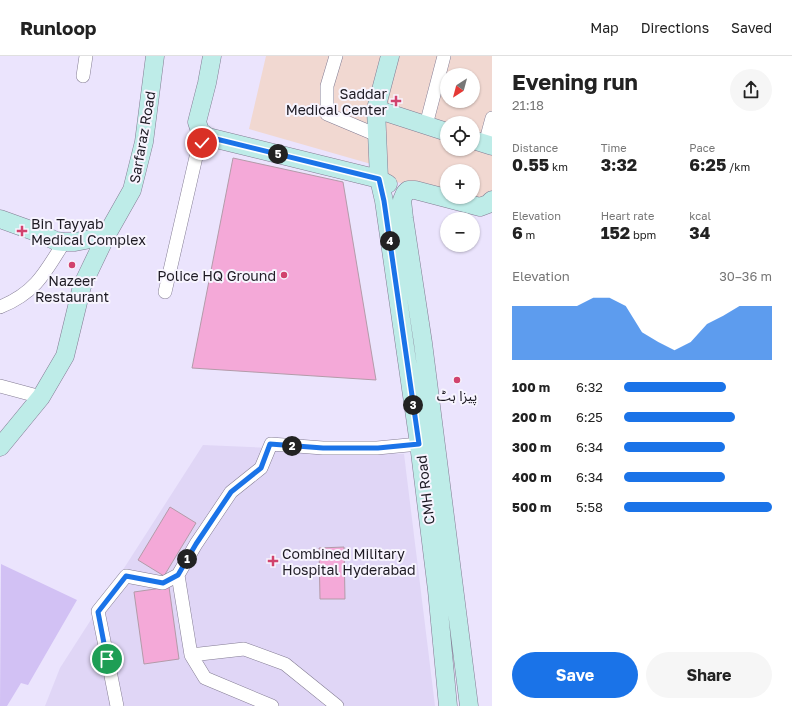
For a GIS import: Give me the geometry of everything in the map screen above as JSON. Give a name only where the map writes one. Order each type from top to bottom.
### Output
[{"type":"main road","name":"Sarfaraz Road","points":[[0,447],[41,397],[66,356],[82,286],[106,236],[132,190],[144,142],[155,56]]},
{"type":"main road","points":[[212,56],[197,122],[200,131],[208,137],[379,179],[405,193],[408,190],[415,190],[480,207],[492,202]]},
{"type":"main road","name":"CMH Road","points":[[390,56],[376,109],[379,179],[384,201],[469,706]]},
{"type":"main road","points":[[376,109],[440,130]]},
{"type":"main road","name":"CMH Road","points":[[405,193],[402,200],[404,218],[423,343],[423,433],[448,706]]},
{"type":"main road","points":[[0,219],[39,233],[56,241],[75,242],[106,236]]},
{"type":"street","points":[[83,76],[86,56]]},
{"type":"street","points":[[336,56],[327,86],[327,114],[377,135]]},
{"type":"street","points":[[426,125],[444,56]]},
{"type":"street","points":[[483,143],[492,118]]},
{"type":"street","points":[[165,292],[196,157],[202,143],[208,137]]},
{"type":"street","points":[[0,308],[31,290],[46,271],[64,242]]},
{"type":"street","points":[[0,386],[41,397]]},
{"type":"street","points":[[117,706],[98,612],[126,576],[163,583],[178,575],[196,544],[231,492],[261,468],[270,444],[331,448],[378,448],[423,433]]},
{"type":"street","points":[[178,575],[191,655],[205,678],[272,706]]},
{"type":"street","points":[[191,655],[244,649],[286,664],[337,706]]},
{"type":"shaded area","points":[[266,56],[492,56],[492,190],[490,198],[482,202],[480,201],[480,164],[440,164],[440,193],[413,185],[379,179],[378,166],[249,129]]},
{"type":"shaded area","name":"Combined Military Hospital Hyderabad","points":[[203,445],[404,454],[435,706],[45,706],[60,668]]},
{"type":"shaded area","points":[[1,564],[77,600],[28,685],[21,683],[7,706],[0,706]]},
{"type":"building","name":"Police HQ Ground","points":[[233,158],[343,182],[376,380],[192,368]]},
{"type":"building","points":[[170,507],[196,523],[164,576],[138,560]]},
{"type":"building","points":[[344,547],[345,599],[320,599],[319,548]]},
{"type":"building","points":[[169,587],[179,659],[144,664],[134,592]]},
{"type":"place","name":"Saddar Medical Center","points":[[396,101]]},
{"type":"place","name":"Bin Tayyab Medical Complex","points":[[22,231]]},
{"type":"place","name":"Nazeer Restaurant","points":[[72,265]]},
{"type":"place","name":"Police HQ Ground","points":[[284,275]]},
{"type":"place","name":"پیزا ہٹ","points":[[457,380]]},
{"type":"place","name":"Combined Military Hospital Hyderabad","points":[[273,561]]},
{"type":"route","points":[[107,659],[98,612],[126,576],[163,583],[178,575],[196,544],[231,492],[261,468],[270,444],[323,448],[378,448],[419,444],[384,201],[379,179],[208,137],[202,143]]}]
